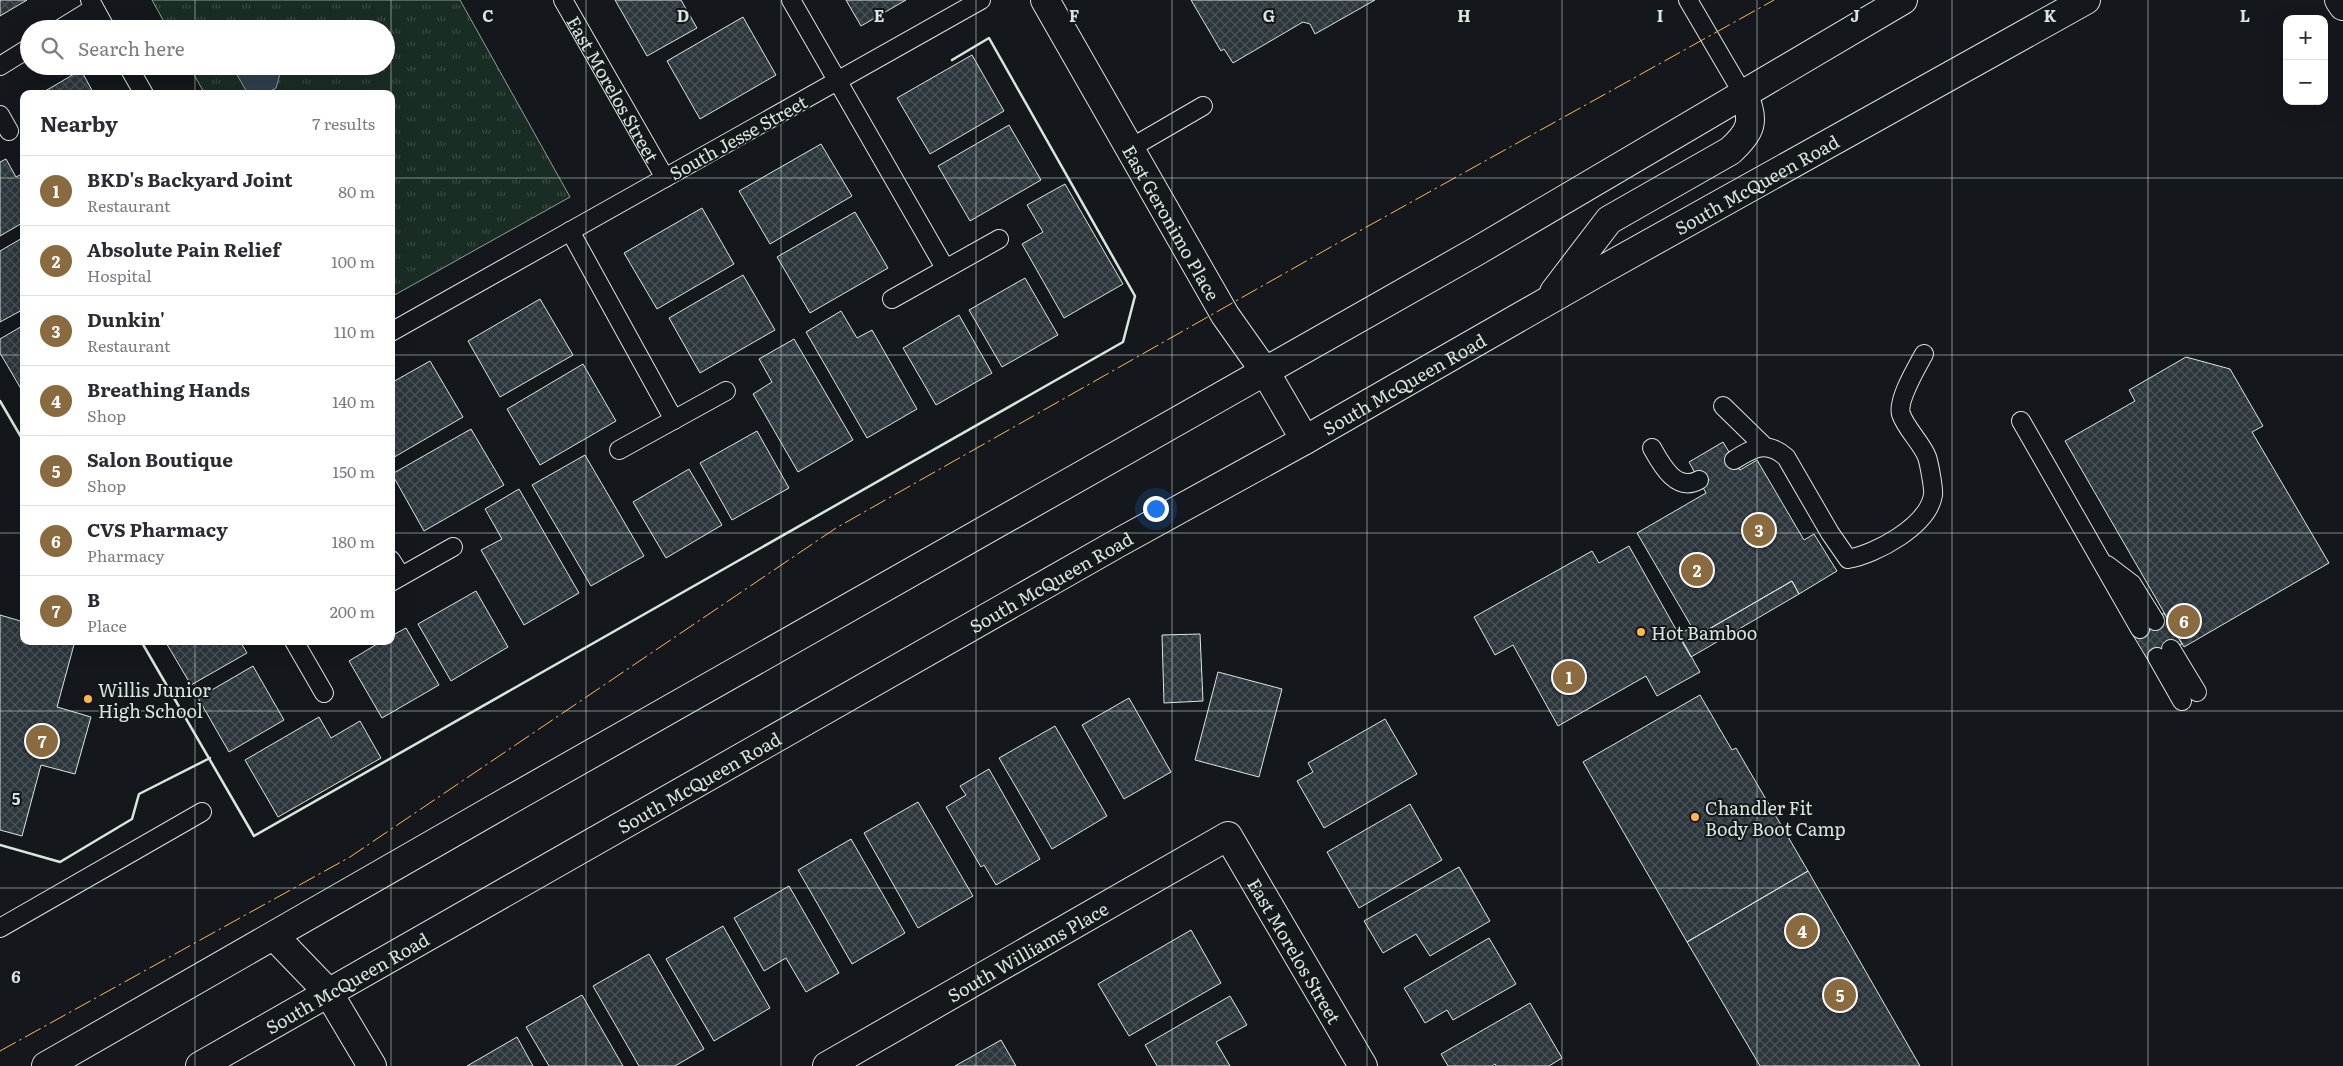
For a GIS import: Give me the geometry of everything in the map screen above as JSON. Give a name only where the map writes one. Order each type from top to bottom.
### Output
[{"type":"main road","name":"East Geronimo Place","points":[[1045,0],[1225,315],[1266,372],[1305,440]]},
{"type":"main road","points":[[46,1066],[517,796],[1477,252],[1903,0]]},
{"type":"main road","name":"South McQueen Road","points":[[200,1066],[1118,543],[1305,440],[1547,301],[2086,0]]},
{"type":"main road","points":[[2339,0],[2343,6]]},
{"type":"main road","points":[[1547,301],[1609,220],[1730,151],[1745,138],[1751,123],[1750,108],[1744,94]]},
{"type":"main road","name":"South Williams Place","points":[[827,1066],[1228,836]]},
{"type":"main road","name":"East Morelos Street","points":[[1228,836],[1363,1066]]},
{"type":"main road","points":[[274,936],[328,992],[372,1066]]},
{"type":"lane","name":"East Morelos Street","points":[[563,0],[665,178]]},
{"type":"lane","points":[[791,0],[946,268]]},
{"type":"lane","name":"South Jesse Street","points":[[395,330],[981,0]]},
{"type":"lane","points":[[1688,0],[1744,94]]},
{"type":"lane","points":[[72,20],[92,4],[101,20]]},
{"type":"lane","points":[[0,66],[20,54]]},
{"type":"lane","points":[[133,75],[142,90]]},
{"type":"lane","points":[[1129,149],[1203,106]]},
{"type":"lane","points":[[0,116],[9,131]]},
{"type":"lane","points":[[570,231],[674,420]]},
{"type":"lane","points":[[892,299],[999,239]]},
{"type":"lane","points":[[1734,460],[1752,449],[1765,447],[1777,450],[1786,457],[1830,533],[1848,559],[1864,556],[1892,541],[1923,517],[1934,495],[1927,458],[1901,413],[1902,398],[1924,354]]},
{"type":"lane","points":[[619,450],[726,391]]},
{"type":"lane","points":[[1723,406],[1765,447]]},
{"type":"lane","points":[[2022,421],[2101,560],[2147,625]]},
{"type":"lane","points":[[1652,448],[1671,477],[1690,483],[1699,480]]},
{"type":"lane","points":[[396,579],[453,547]]},
{"type":"lane","points":[[296,645],[324,693]]},
{"type":"lane","points":[[2164,653],[2189,697]]},
{"type":"lane","points":[[0,928],[202,812]]},
{"type":"green space","points":[[152,0],[460,0],[570,197],[395,295],[395,90],[203,90],[194,75],[395,75],[395,20],[163,20]]},
{"type":"water","points":[[237,75],[280,75],[276,88],[273,90],[246,90]]},
{"type":"building","points":[[0,0],[27,0],[0,16]]},
{"type":"building","points":[[615,0],[681,0],[697,28],[647,56]]},
{"type":"building","points":[[846,0],[906,0],[861,26]]},
{"type":"building","points":[[1191,0],[1375,0],[1315,34],[1310,24],[1303,22],[1233,63],[1224,49],[1221,51]]},
{"type":"building","points":[[743,17],[776,75],[700,119],[667,61]]},
{"type":"building","points":[[972,55],[1004,111],[930,154],[897,98]]},
{"type":"building","points":[[72,75],[84,75],[92,90],[47,90]]},
{"type":"building","points":[[1009,125],[1041,180],[970,221],[938,166]]},
{"type":"building","points":[[821,144],[852,196],[770,244],[739,191]]},
{"type":"building","points":[[6,159],[16,177],[20,175],[20,224],[0,236],[0,162]]},
{"type":"building","points":[[1065,184],[1123,284],[1064,318],[1022,244],[1043,232],[1027,205]]},
{"type":"building","points":[[702,208],[734,264],[657,309],[624,253]]},
{"type":"building","points":[[855,212],[888,268],[810,313],[777,257]]},
{"type":"building","points":[[20,239],[20,311],[0,322],[0,251]]},
{"type":"building","points":[[743,275],[775,330],[700,373],[669,318]]},
{"type":"building","points":[[1025,278],[1058,335],[1002,367],[969,310]]},
{"type":"building","points":[[540,299],[573,355],[500,397],[468,341]]},
{"type":"building","points":[[841,311],[857,338],[872,330],[917,409],[867,438],[806,332]]},
{"type":"building","points":[[959,315],[992,373],[936,405],[903,348]]},
{"type":"building","points":[[20,327],[20,387],[0,353],[0,339]]},
{"type":"building","points":[[794,339],[853,440],[798,472],[753,394],[772,382],[759,359]]},
{"type":"building","points":[[2186,357],[2230,369],[2263,426],[2252,432],[2329,563],[2184,647],[2065,441],[2135,401],[2129,390]]},
{"type":"building","points":[[430,361],[463,417],[395,457],[395,381]]},
{"type":"building","points":[[583,364],[616,421],[540,465],[507,409]]},
{"type":"building","points":[[471,429],[504,485],[424,531],[395,479],[395,472]]},
{"type":"building","points":[[757,431],[789,488],[732,520],[700,463]]},
{"type":"building","points":[[1723,442],[1740,470],[1757,460],[1804,540],[1814,534],[1837,571],[1799,594],[1792,581],[1697,636],[1637,533],[1706,493],[1689,462]]},
{"type":"building","points":[[585,455],[644,556],[591,586],[532,485]]},
{"type":"building","points":[[689,469],[722,525],[666,558],[633,502]]},
{"type":"building","points":[[519,489],[579,593],[524,625],[481,550],[502,539],[485,509]]},
{"type":"building","points":[[1629,546],[1700,672],[1657,696],[1646,676],[1558,726],[1513,645],[1495,655],[1474,617],[1592,551],[1599,563]]},
{"type":"building","points":[[1792,581],[1799,594],[1691,657],[1678,635],[1692,627],[1697,636]]},
{"type":"building","points":[[476,591],[508,647],[451,681],[418,624]]},
{"type":"building","points":[[2164,613],[2182,644],[2149,662],[2131,632]]},
{"type":"building","points":[[0,615],[20,621],[20,645],[74,645],[57,707],[91,717],[75,774],[41,765],[22,836],[0,830]]},
{"type":"building","points":[[406,628],[439,685],[382,718],[349,661],[375,645],[395,645],[395,634]]},
{"type":"building","points":[[1200,634],[1203,701],[1164,703],[1162,635]]},
{"type":"building","points":[[167,645],[242,645],[247,653],[191,685]]},
{"type":"building","points":[[253,666],[284,720],[229,752],[198,698]]},
{"type":"building","points":[[1218,672],[1282,689],[1259,777],[1195,760]]},
{"type":"building","name":"Chandler Fit Body Boot Camp","points":[[1700,695],[1732,750],[1736,748],[1808,871],[1687,942],[1583,762]]},
{"type":"building","points":[[1129,698],[1171,772],[1124,799],[1082,725]]},
{"type":"building","points":[[319,717],[331,738],[360,721],[381,758],[278,817],[245,760]]},
{"type":"building","points":[[1385,719],[1417,774],[1324,828],[1297,781],[1313,772],[1308,763]]},
{"type":"building","points":[[1055,726],[1107,816],[1052,849],[999,758]]},
{"type":"building","points":[[989,769],[1040,859],[996,885],[984,865],[981,867],[946,807],[966,795],[960,786]]},
{"type":"building","points":[[918,802],[973,896],[918,928],[864,833]]},
{"type":"building","points":[[1410,804],[1442,860],[1359,908],[1327,852]]},
{"type":"building","points":[[851,839],[905,933],[852,964],[798,870]]},
{"type":"building","points":[[1459,867],[1490,921],[1430,956],[1416,934],[1383,953],[1364,921]]},
{"type":"building","points":[[1808,871],[1920,1066],[1760,1066],[1687,942]]},
{"type":"building","points":[[789,886],[839,973],[806,992],[786,958],[764,971],[734,918]]},
{"type":"building","points":[[723,926],[770,1008],[714,1041],[666,959]]},
{"type":"building","points":[[1191,930],[1221,983],[1129,1036],[1098,984]]},
{"type":"building","points":[[1489,938],[1516,984],[1453,1020],[1447,1010],[1425,1023],[1404,988]]},
{"type":"building","points":[[649,954],[704,1049],[675,1066],[639,1066],[593,986]]},
{"type":"building","points":[[582,995],[623,1066],[549,1066],[526,1027]]},
{"type":"building","points":[[1230,996],[1247,1025],[1216,1042],[1230,1066],[1157,1066],[1145,1045]]},
{"type":"building","points":[[1530,1003],[1562,1058],[1549,1066],[1496,1066],[1495,1064],[1492,1066],[1448,1066],[1441,1054]]},
{"type":"building","points":[[517,1037],[533,1066],[467,1066]]},
{"type":"building","points":[[1001,1040],[1016,1066],[955,1066]]},
{"type":"wall","points":[[143,645],[254,836],[1123,342],[1135,296],[989,38],[952,60]]},
{"type":"wall","points":[[0,401],[20,435]]},
{"type":"wall","points":[[0,845],[60,862],[132,819],[139,794],[210,758]]},
{"type":"power","points":[[0,1051],[350,857],[836,528],[1345,239],[1774,0]]},
{"type":"place","name":"Dunkin'","points":[[1759,530]]},
{"type":"place","name":"Absolute Pain Relief","points":[[1697,570]]},
{"type":"place","name":"CVS Pharmacy","points":[[2184,621]]},
{"type":"place","name":"Hot Bamboo","points":[[1641,632]]},
{"type":"place","name":"BKD's Backyard Joint","points":[[1569,677]]},
{"type":"place","name":"Willis Junior High School","points":[[88,699]]},
{"type":"place","name":"B","points":[[42,741]]},
{"type":"place","name":"Chandler Fit Body Boot Camp","points":[[1695,817]]},
{"type":"place","name":"Breathing Hands","points":[[1802,931]]},
{"type":"place","name":"Salon Boutique","points":[[1840,995]]}]
